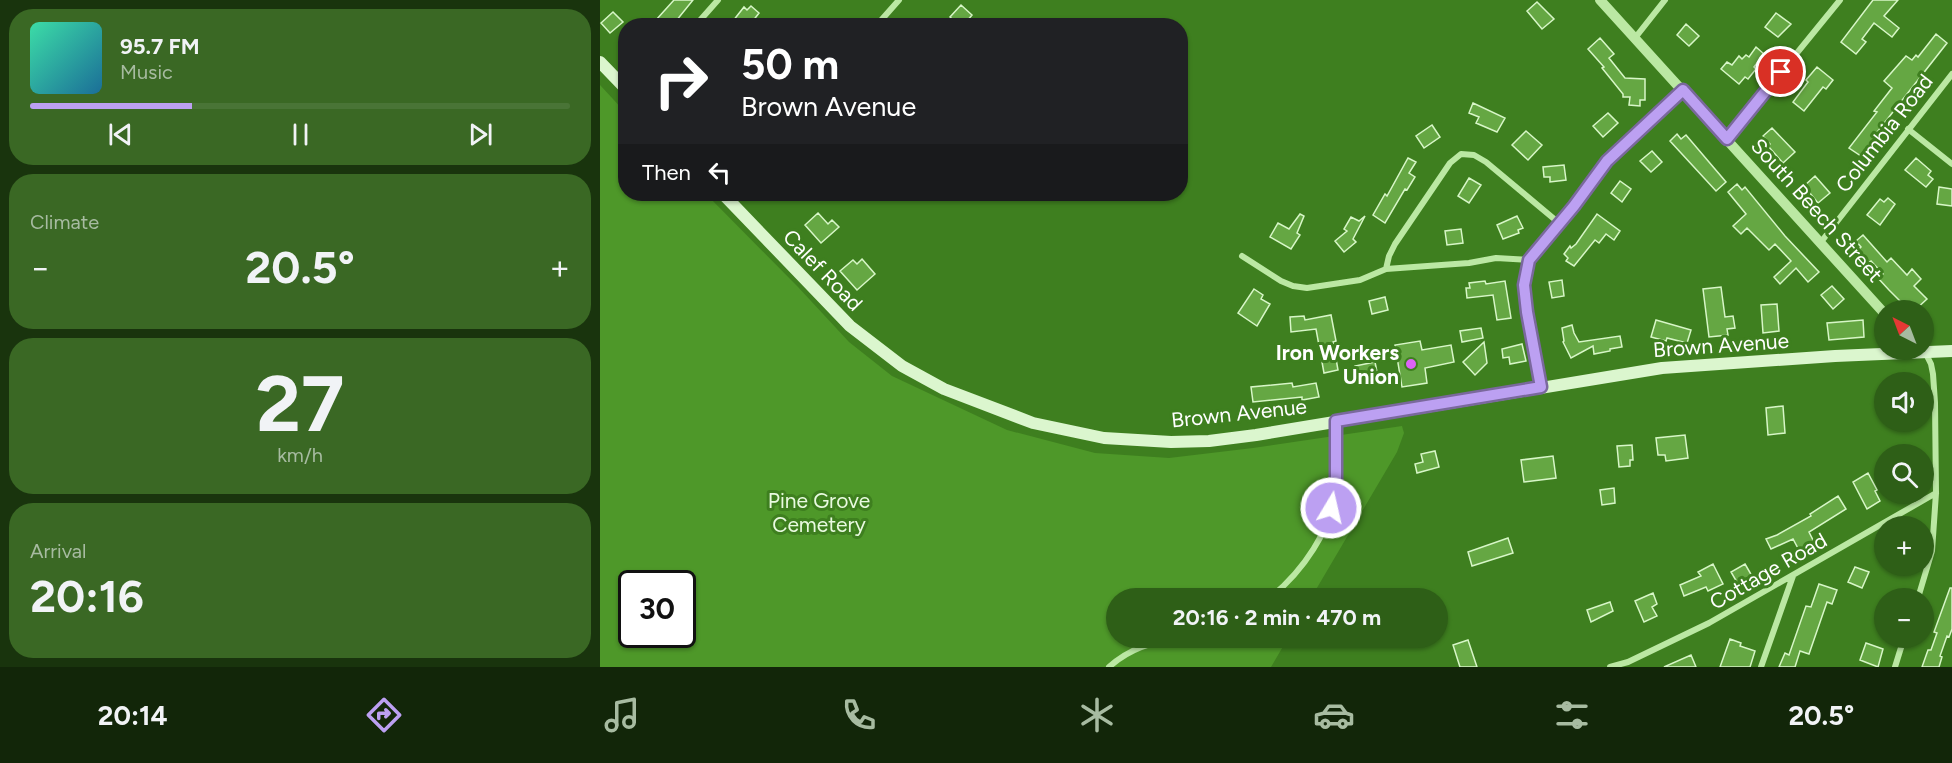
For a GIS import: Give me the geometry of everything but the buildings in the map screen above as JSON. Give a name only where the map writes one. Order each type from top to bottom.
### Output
[{"type":"main road","points":[[600,62],[618,81]]},
{"type":"main road","name":"Calef Road","points":[[731,201],[850,326],[902,366]]},
{"type":"main road","name":"Brown Avenue","points":[[1934,351],[1951,352]]},
{"type":"main road","name":"Brown Avenue","points":[[902,366],[944,389],[1033,423],[1104,438],[1171,442],[1209,441],[1662,368],[1874,354]]},
{"type":"street","points":[[702,18],[718,0]]},
{"type":"street","points":[[883,18],[899,0]]},
{"type":"street","name":"South Beech Street","points":[[1600,0],[1874,302]]},
{"type":"street","points":[[1635,38],[1665,0]]},
{"type":"street","points":[[1727,139],[1840,0]]},
{"type":"street","name":"Columbia Road","points":[[1821,242],[1952,74]]},
{"type":"street","points":[[1541,387],[1524,285],[1529,260],[1607,161],[1683,90]]},
{"type":"street","points":[[1908,129],[1952,164]]},
{"type":"street","points":[[1386,269],[1395,244],[1444,172],[1461,154],[1474,155],[1486,162],[1559,223]]},
{"type":"street","points":[[1242,256],[1293,286],[1307,288],[1360,280],[1386,269],[1459,264],[1496,258],[1529,260]]},
{"type":"street","points":[[1921,588],[1932,551],[1936,493],[1934,393],[1929,360]]},
{"type":"street","points":[[1282,588],[1300,568],[1325,526],[1336,488],[1336,421]]},
{"type":"street","name":"Cottage Road","points":[[1610,667],[1627,664],[1709,623],[1936,493]]},
{"type":"street","points":[[1761,667],[1793,576]]},
{"type":"street","points":[[1109,667],[1121,657],[1139,648]]},
{"type":"street","points":[[1895,667],[1901,648]]},
{"type":"green space","name":"Pine Grove Cemetery","points":[[600,85],[618,104],[618,201],[713,201],[849,342],[892,376],[1007,430],[1095,453],[1169,458],[1402,426],[1404,433],[1397,452],[1317,588],[1106,588],[1106,648],[1282,648],[1271,667],[600,667]]},
{"type":"place","name":"Iron Workers Union","points":[[1411,364]]},
{"type":"route","points":[[1331,508],[1336,488],[1336,421],[1541,387],[1524,285],[1529,260],[1536,250],[1574,206],[1607,161],[1683,90],[1727,139],[1781,72]]}]
